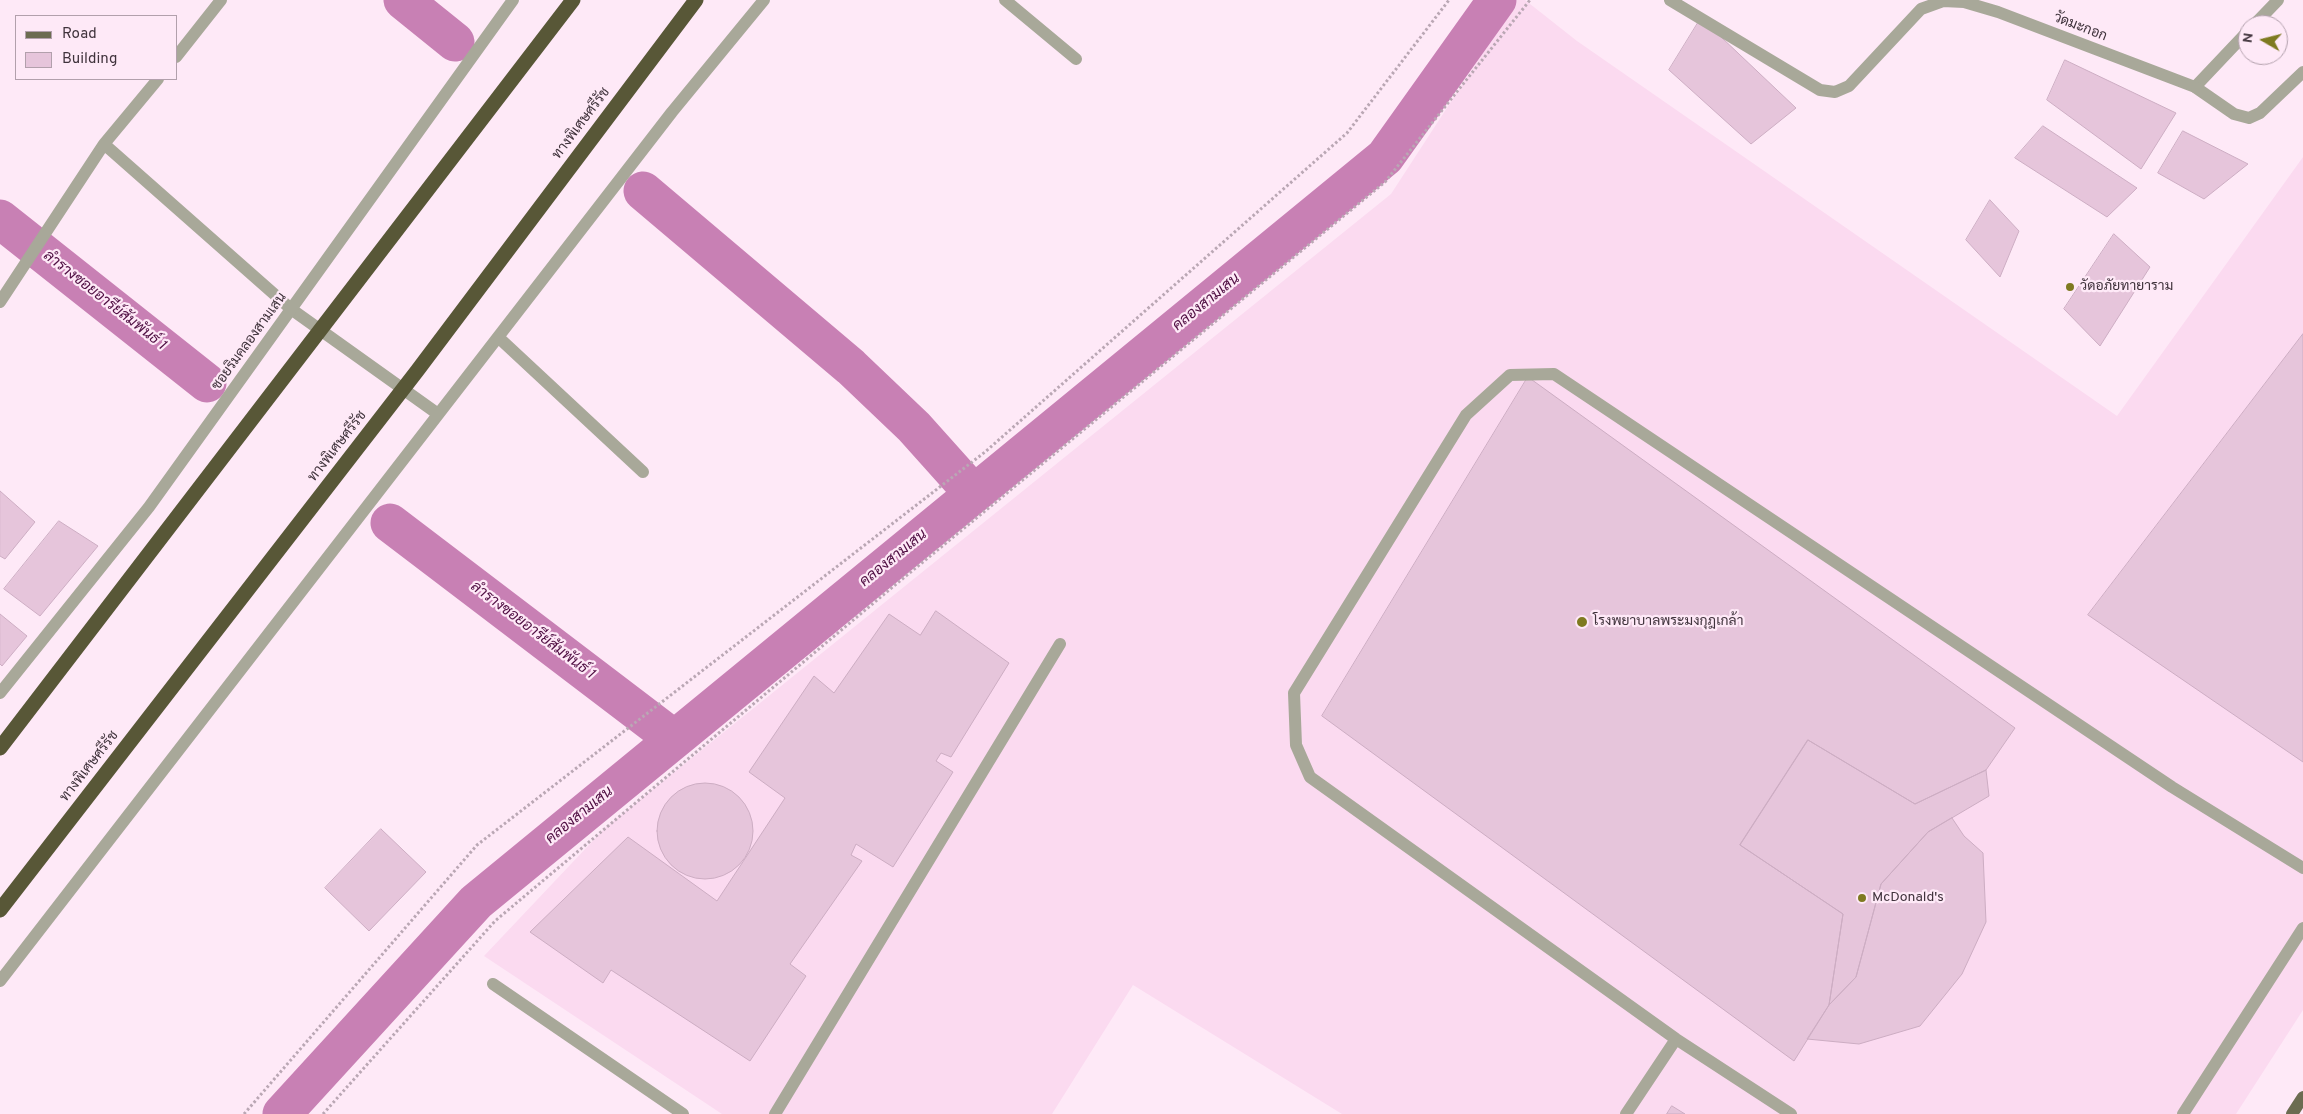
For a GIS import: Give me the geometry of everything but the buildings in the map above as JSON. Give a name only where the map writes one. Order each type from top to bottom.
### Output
[{"type":"highway","points":[[0,748],[573,0]]},
{"type":"highway","name":"ทางพิเศษศรีรัช","points":[[0,910],[418,371],[696,0]]},
{"type":"main road","points":[[2292,1114],[2303,1097]]},
{"type":"street","points":[[178,54],[221,0]]},
{"type":"street","name":"ซอยริมคลองสามเสน","points":[[0,693],[149,508],[513,0]]},
{"type":"street","points":[[0,981],[672,112],[764,0]]},
{"type":"street","points":[[1005,0],[1076,59]]},
{"type":"street","name":"วัดมะกอก","points":[[1670,0],[1820,90],[1835,92],[1849,86],[1921,10],[1943,1],[1964,2],[1998,12],[2195,87],[2234,114],[2249,118],[2260,113],[2303,72]]},
{"type":"street","points":[[2264,15],[2278,0]]},
{"type":"street","points":[[2195,87],[2238,42]]},
{"type":"street","points":[[0,302],[104,144],[157,80]]},
{"type":"street","points":[[104,144],[292,309],[438,414]]},
{"type":"street","points":[[498,337],[643,472]]},
{"type":"street","points":[[1791,1114],[1676,1039],[1310,776],[1296,745],[1294,693],[1466,415],[1510,375],[1554,374],[2172,788],[2303,868]]},
{"type":"street","points":[[775,1114],[1060,644]]},
{"type":"street","points":[[2183,1114],[2303,928]]},
{"type":"street","points":[[493,984],[683,1114]]},
{"type":"street","points":[[1626,1114],[1676,1039]]},
{"type":"path","points":[[244,1114],[477,845],[985,452],[1347,133],[1449,0]]},
{"type":"path","points":[[323,1114],[496,921],[895,585],[1385,182],[1530,0]]},
{"type":"shaded area","name":"โรงพยาบาลพระมงกุฎเกล้า","points":[[1517,0],[1525,0],[1577,41],[2117,416],[2303,157],[2303,1010],[2236,1114],[1342,1114],[1133,985],[1052,1114],[722,1114],[484,956],[605,828],[1391,194]]},
{"type":"waterway","points":[[403,0],[455,42]]},
{"type":"waterway","name":"คลองสามเสน","points":[[282,1114],[476,902],[1385,157],[1497,0]]},
{"type":"waterway","points":[[643,191],[851,367],[914,427],[974,494]]},
{"type":"waterway","name":"ลำรางซอยอารีย์สัมพันธ์ 1","points":[[0,219],[207,383]]},
{"type":"waterway","name":"ลำรางซอยอารีย์สัมพันธ์ 1","points":[[390,523],[674,739]]},
{"type":"place","name":"วัดอภัยทายาราม","points":[[2070,287]]},
{"type":"place","name":"โรงพยาบาลพระมงกุฎเกล้า","points":[[1582,622]]},
{"type":"place","name":"McDonald's","points":[[1862,898]]}]
